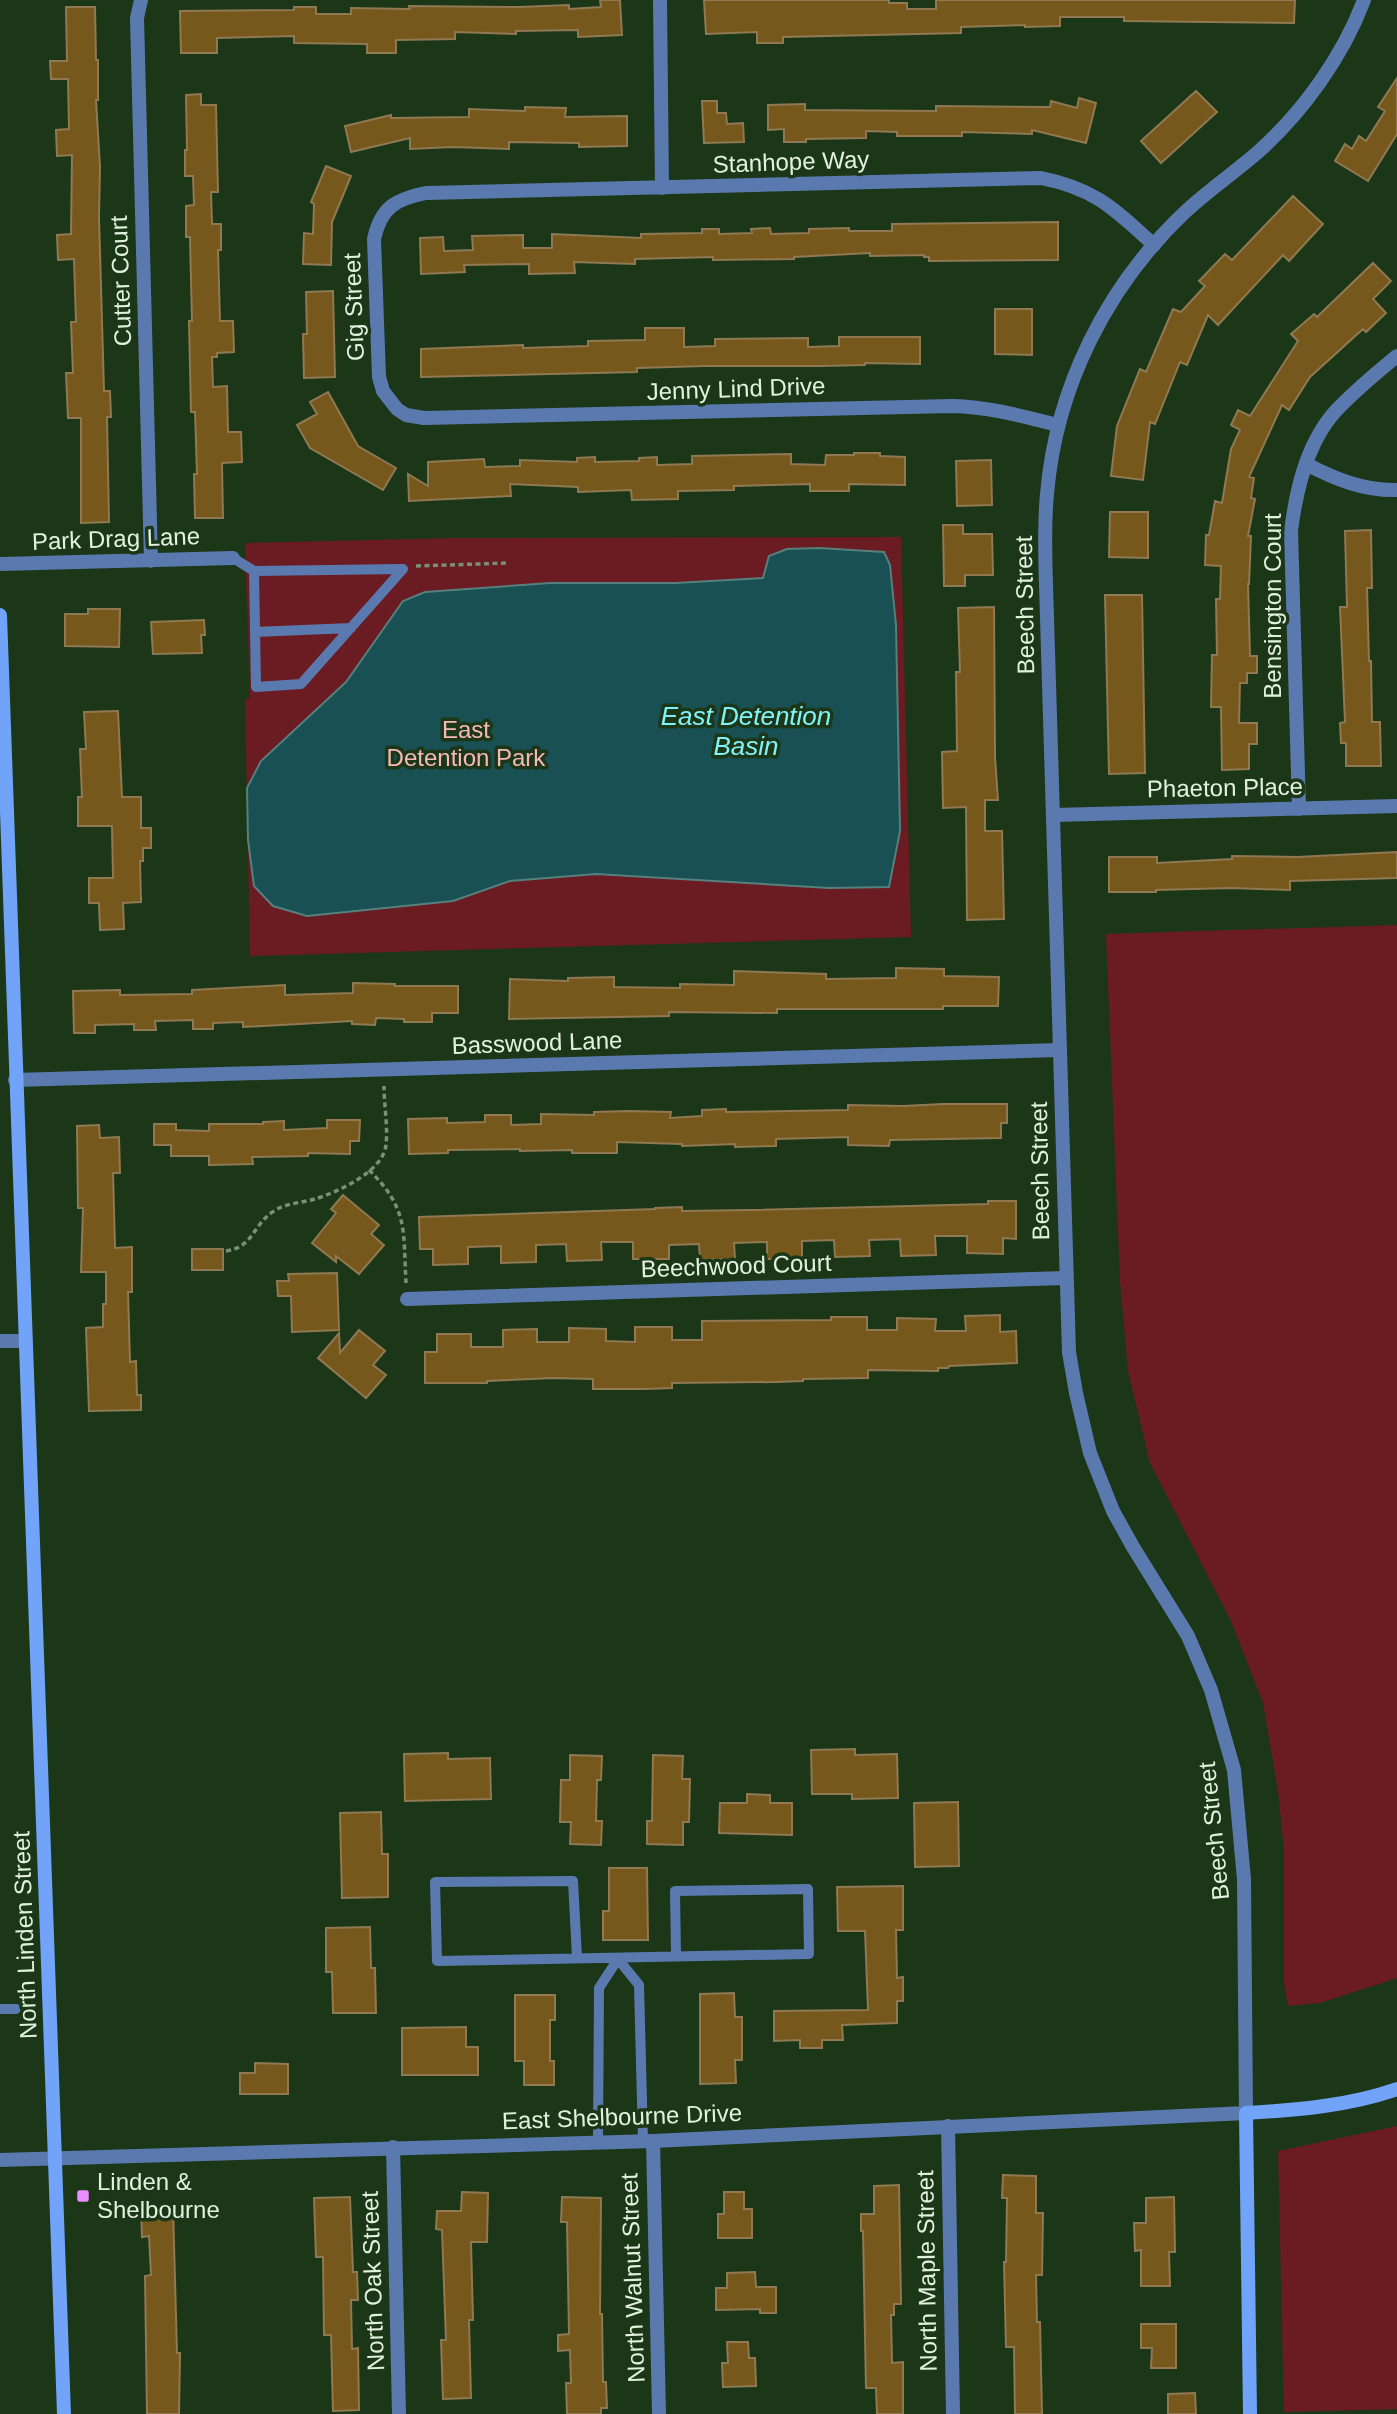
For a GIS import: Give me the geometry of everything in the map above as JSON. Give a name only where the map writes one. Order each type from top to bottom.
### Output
[{"type":"main road","name":"North Linden Street","points":[[0,615],[64,2414]]},
{"type":"main road","points":[[1246,2113],[1345,2103],[1397,2090]]},
{"type":"main road","name":"Beech Street","points":[[1246,2113],[1250,2414]]},
{"type":"street","name":"Cutter Court","points":[[141,0],[137,18],[151,561]]},
{"type":"street","points":[[660,0],[662,188]]},
{"type":"street","name":"Beech Street","points":[[1246,2113],[1244,1879],[1234,1770],[1211,1690],[1188,1636],[1113,1511],[1090,1453],[1069,1352],[1045,529],[1047,492],[1058,425],[1072,381],[1095,330],[1125,281],[1184,212],[1259,152],[1292,117],[1330,66],[1364,0]]},
{"type":"street","name":"Stanhope Way","points":[[408,196],[426,193],[1041,178],[1069,184],[1096,196],[1154,245]]},
{"type":"street","name":"Gig Street","points":[[408,196],[398,200],[386,211],[377,225],[374,239],[379,377],[388,400],[397,409],[413,416]]},
{"type":"street","name":"Bensington Court","points":[[1299,809],[1292,531],[1295,496],[1306,464],[1332,416],[1397,356]]},
{"type":"street","name":"Jenny Lind Drive","points":[[413,416],[531,417],[952,406],[1006,411],[1058,425]]},
{"type":"street","points":[[1306,464],[1338,480],[1384,490],[1397,490]]},
{"type":"street","name":"Park Drag Lane","points":[[0,564],[233,558]]},
{"type":"street","name":"Phaeton Place","points":[[1054,815],[1397,806]]},
{"type":"street","name":"Basswood Lane","points":[[16,1080],[1060,1050]]},
{"type":"street","name":"Beechwood Court","points":[[407,1299],[1065,1278]]},
{"type":"street","points":[[0,1341],[25,1340]]},
{"type":"street","name":"East Shelbourne Drive","points":[[0,2160],[648,2141],[1246,2113]]},
{"type":"street","name":"North Maple Street","points":[[948,2126],[953,2414]]},
{"type":"street","name":"North Walnut Street","points":[[648,2141],[659,2414]]},
{"type":"street","name":"North Oak Street","points":[[393,2147],[399,2414]]},
{"type":"lane","points":[[233,558],[254,571],[403,569]]},
{"type":"lane","points":[[254,571],[256,687],[301,684],[403,569]]},
{"type":"lane","points":[[255,632],[351,628]]},
{"type":"lane","points":[[577,1958],[573,1881],[435,1882],[437,1961],[809,1954],[808,1889],[675,1891],[676,1956]]},
{"type":"lane","points":[[618,1959],[639,1985],[648,2141]]},
{"type":"lane","points":[[598,2142],[599,1988],[618,1959]]},
{"type":"lane","points":[[0,2010],[16,2009]]},
{"type":"path","points":[[403,569],[424,564],[461,566],[509,563]]},
{"type":"path","points":[[226,1251],[241,1248],[273,1212],[286,1205],[309,1201],[338,1191],[369,1170],[379,1159],[386,1146],[384,1070]]},
{"type":"path","points":[[369,1170],[385,1186],[402,1217],[407,1299]]},
{"type":"green space","name":"East Detention Basin","points":[[901,537],[911,937],[250,956],[245,699],[250,698],[245,543],[456,538]]},
{"type":"green space","points":[[1397,925],[1397,1978],[1320,2003],[1288,2006],[1284,1983],[1284,1850],[1278,1791],[1263,1703],[1231,1621],[1150,1463],[1128,1371],[1120,1281],[1106,934]]},
{"type":"green space","points":[[1397,2126],[1397,2409],[1284,2412],[1278,2151]]},
{"type":"water","name":"East Detention Basin","points":[[787,549],[884,552],[890,565],[896,625],[900,831],[889,887],[829,888],[596,874],[510,881],[453,901],[307,916],[273,906],[254,886],[248,840],[247,788],[261,761],[346,682],[403,601],[425,592],[550,583],[676,583],[763,578],[769,556]]},
{"type":"building","points":[[600,0],[620,0],[622,35],[578,37],[578,30],[516,31],[516,34],[455,32],[455,39],[396,40],[396,53],[367,53],[367,44],[294,43],[294,36],[217,38],[217,53],[181,53],[180,11],[294,10],[294,7],[316,7],[316,14],[351,14],[351,8],[569,5],[569,9],[601,7]]},
{"type":"building","points":[[704,0],[889,0],[889,3],[907,3],[907,9],[936,9],[936,0],[1295,0],[1294,23],[1124,21],[1124,17],[1060,17],[1060,26],[961,27],[961,33],[783,37],[783,43],[757,43],[757,32],[706,34]]},
{"type":"building","points":[[66,7],[95,7],[104,391],[110,391],[111,417],[107,417],[109,522],[81,523],[81,418],[68,418],[66,373],[73,373],[71,322],[76,322],[74,259],[58,260],[57,235],[71,234],[72,155],[57,156],[56,130],[69,129],[68,79],[51,79],[50,61],[67,61]]},
{"type":"building","points":[[1397,78],[1397,134],[1368,181],[1335,161],[1345,144],[1352,149],[1359,136],[1366,141],[1385,111],[1378,107]]},
{"type":"building","points":[[1196,91],[1217,112],[1161,163],[1141,141]]},
{"type":"building","points":[[201,94],[201,105],[216,105],[218,192],[211,192],[212,224],[221,224],[221,250],[218,250],[220,321],[233,321],[234,352],[217,353],[217,357],[212,357],[213,387],[227,386],[228,432],[241,432],[242,462],[222,463],[223,518],[195,518],[194,474],[197,474],[195,412],[191,412],[190,237],[186,237],[186,206],[194,205],[193,176],[185,176],[185,150],[186,95]]},
{"type":"building","points":[[1079,98],[1096,103],[1086,143],[1032,130],[1032,134],[962,132],[962,136],[897,136],[897,132],[866,131],[866,138],[784,142],[784,129],[768,130],[768,105],[805,104],[805,110],[936,111],[936,106],[1050,107],[1051,101],[1077,108]]},
{"type":"building","points":[[702,101],[717,101],[717,113],[726,113],[727,124],[743,123],[744,142],[704,143]]},
{"type":"building","points":[[525,107],[566,108],[565,117],[627,116],[627,146],[579,147],[579,143],[509,142],[509,149],[410,149],[410,138],[351,152],[345,126],[391,115],[391,118],[469,117],[469,109],[525,111]]},
{"type":"building","points":[[326,166],[351,176],[332,222],[331,265],[303,264],[304,233],[313,234],[314,204],[311,202]]},
{"type":"building","points":[[1293,196],[1323,224],[1289,261],[1283,255],[1218,325],[1208,315],[1187,365],[1180,362],[1155,424],[1150,422],[1143,480],[1111,476],[1117,426],[1140,369],[1146,372],[1173,309],[1181,312],[1205,286],[1199,281],[1225,254],[1232,260]]},
{"type":"building","points":[[1058,222],[1058,260],[929,261],[929,257],[924,255],[870,256],[870,253],[794,259],[635,259],[635,264],[574,262],[575,273],[529,274],[529,264],[464,265],[465,272],[421,274],[420,238],[443,237],[444,251],[473,250],[472,236],[523,235],[523,248],[552,248],[552,234],[641,238],[641,234],[702,233],[702,229],[719,229],[719,234],[752,233],[751,229],[770,228],[771,234],[849,228],[849,231],[892,231],[892,224]]},
{"type":"building","points":[[1373,263],[1391,281],[1373,299],[1386,313],[1366,332],[1363,329],[1310,377],[1289,410],[1282,405],[1249,477],[1254,478],[1251,498],[1255,499],[1248,536],[1251,536],[1248,584],[1250,656],[1257,656],[1257,673],[1247,673],[1247,683],[1240,683],[1239,723],[1257,723],[1257,744],[1249,744],[1249,769],[1222,770],[1221,707],[1211,707],[1212,655],[1217,655],[1216,599],[1220,599],[1221,566],[1205,565],[1206,535],[1209,535],[1215,501],[1222,503],[1231,449],[1240,430],[1231,425],[1238,410],[1250,416],[1298,341],[1291,334],[1314,314],[1317,317]]},
{"type":"building","points":[[333,291],[335,377],[304,378],[306,292]]},
{"type":"building","points":[[995,309],[1032,309],[1032,355],[995,354]]},
{"type":"building","points":[[645,328],[684,328],[684,347],[715,346],[715,339],[808,338],[808,347],[839,346],[839,337],[920,337],[920,364],[705,366],[637,368],[637,372],[421,377],[421,349],[523,345],[523,348],[588,346],[588,341],[645,340]]},
{"type":"building","points":[[328,392],[358,446],[396,468],[383,490],[310,448],[297,425],[317,414],[310,402]]},
{"type":"building","points":[[854,453],[905,457],[905,485],[849,484],[849,491],[810,491],[810,484],[734,486],[734,490],[678,491],[678,499],[632,500],[631,490],[578,492],[578,487],[510,484],[511,496],[409,501],[408,474],[428,486],[428,462],[484,459],[485,467],[520,466],[520,460],[577,462],[577,458],[595,457],[595,462],[639,461],[639,458],[657,457],[657,465],[692,464],[692,456],[791,454],[791,464],[825,465],[826,455]]},
{"type":"building","points":[[991,460],[992,505],[957,506],[956,461]]},
{"type":"building","points":[[1110,512],[1148,512],[1148,558],[1109,557]]},
{"type":"building","points":[[943,525],[963,525],[963,534],[992,534],[993,575],[965,575],[965,586],[944,586]]},
{"type":"building","points":[[1371,530],[1372,588],[1367,588],[1369,661],[1372,722],[1380,722],[1381,766],[1346,766],[1346,743],[1341,743],[1340,723],[1345,722],[1340,607],[1347,607],[1345,531]]},
{"type":"building","points":[[1105,595],[1142,595],[1145,773],[1109,774]]},
{"type":"building","points":[[994,607],[995,757],[998,800],[985,800],[985,831],[1002,831],[1004,919],[967,920],[966,807],[943,808],[942,752],[957,751],[956,672],[960,672],[958,608]]},
{"type":"building","points":[[88,609],[120,609],[119,647],[65,646],[65,614],[88,614]]},
{"type":"building","points":[[204,620],[202,653],[153,654],[151,622]]},
{"type":"building","points":[[118,711],[122,797],[141,797],[141,828],[151,828],[151,848],[143,848],[143,861],[140,861],[141,902],[123,903],[124,929],[100,930],[99,903],[89,903],[89,878],[113,878],[112,826],[78,826],[78,797],[82,797],[80,749],[86,749],[84,712]]},
{"type":"building","points":[[1397,852],[1397,878],[1290,881],[1290,890],[1232,888],[1109,892],[1109,857],[1157,857],[1157,863],[1232,859],[1232,856],[1297,857]]},
{"type":"building","points":[[896,968],[944,969],[944,976],[999,977],[998,1006],[943,1006],[943,1009],[777,1009],[777,1013],[669,1012],[669,1016],[509,1019],[510,979],[568,981],[568,978],[614,977],[614,987],[680,988],[680,984],[734,985],[734,971],[826,974],[826,979],[896,978]]},
{"type":"building","points":[[353,983],[458,986],[458,1013],[432,1013],[432,1022],[376,1018],[375,1025],[352,1024],[352,1021],[243,1027],[243,1022],[213,1023],[213,1029],[193,1029],[193,1020],[155,1021],[156,1030],[134,1030],[134,1024],[95,1025],[95,1033],[74,1033],[73,991],[120,990],[120,995],[192,994],[192,990],[285,985],[285,995],[353,993]]},
{"type":"building","points":[[1007,1104],[1007,1123],[1001,1123],[1001,1138],[890,1140],[889,1146],[848,1145],[848,1137],[776,1139],[776,1146],[735,1147],[735,1144],[682,1146],[617,1142],[617,1153],[520,1149],[448,1150],[448,1153],[409,1154],[408,1119],[447,1118],[447,1123],[485,1122],[485,1115],[511,1115],[511,1125],[541,1124],[541,1114],[671,1112],[670,1118],[702,1116],[702,1110],[848,1110],[848,1105]]},
{"type":"building","points":[[327,1120],[360,1120],[359,1141],[350,1141],[350,1154],[308,1153],[308,1156],[252,1157],[253,1164],[209,1165],[209,1156],[171,1156],[171,1145],[154,1145],[154,1124],[176,1124],[176,1130],[209,1131],[209,1124],[263,1124],[284,1121],[284,1130],[327,1128]]},
{"type":"building","points":[[99,1125],[100,1138],[119,1137],[120,1173],[113,1173],[115,1248],[132,1247],[132,1292],[128,1292],[130,1362],[136,1361],[137,1395],[141,1395],[141,1410],[89,1411],[86,1328],[103,1327],[106,1272],[81,1272],[83,1208],[78,1208],[77,1126]]},
{"type":"building","points":[[343,1195],[379,1225],[371,1234],[384,1245],[359,1274],[336,1256],[336,1262],[312,1243],[336,1213],[331,1209]]},
{"type":"building","points":[[988,1201],[1016,1201],[1016,1239],[1003,1238],[1003,1254],[967,1253],[967,1236],[935,1236],[936,1255],[901,1256],[900,1239],[869,1240],[870,1256],[835,1257],[834,1240],[802,1241],[802,1258],[767,1259],[767,1242],[734,1243],[735,1259],[700,1260],[699,1244],[669,1245],[669,1259],[633,1259],[633,1242],[601,1242],[602,1260],[567,1261],[566,1244],[536,1245],[536,1262],[501,1263],[501,1246],[468,1247],[468,1264],[433,1265],[433,1249],[420,1249],[419,1217],[682,1207],[682,1211],[988,1204]]},
{"type":"building","points":[[192,1249],[223,1249],[223,1270],[192,1270]]},
{"type":"building","points":[[337,1273],[339,1330],[292,1332],[291,1296],[278,1296],[277,1281],[289,1281],[288,1274]]},
{"type":"building","points":[[1000,1315],[1000,1332],[1016,1331],[1017,1363],[949,1366],[938,1368],[938,1371],[868,1370],[868,1378],[672,1383],[672,1388],[645,1389],[593,1389],[593,1379],[425,1383],[425,1352],[437,1352],[437,1334],[471,1334],[471,1347],[503,1347],[503,1330],[537,1329],[537,1342],[569,1342],[569,1328],[606,1329],[606,1341],[635,1342],[635,1327],[672,1327],[672,1340],[702,1340],[702,1321],[831,1320],[831,1317],[867,1317],[867,1330],[897,1330],[897,1318],[936,1319],[935,1331],[966,1331],[965,1316]]},
{"type":"building","points":[[359,1330],[385,1351],[373,1365],[386,1375],[366,1398],[318,1358],[339,1333],[340,1353]]},
{"type":"building","points":[[855,1749],[855,1755],[897,1754],[898,1798],[852,1799],[852,1794],[812,1794],[811,1750]]},
{"type":"building","points":[[448,1753],[448,1759],[490,1758],[491,1799],[405,1801],[404,1754]]},
{"type":"building","points":[[570,1755],[602,1756],[601,1780],[597,1780],[596,1821],[602,1821],[601,1845],[570,1844],[571,1822],[560,1822],[561,1780],[570,1780]]},
{"type":"building","points":[[653,1755],[683,1756],[682,1779],[690,1779],[689,1822],[683,1822],[683,1845],[647,1844],[647,1821],[652,1821]]},
{"type":"building","points":[[747,1794],[770,1795],[770,1803],[792,1803],[792,1835],[719,1833],[720,1803],[747,1803]]},
{"type":"building","points":[[958,1802],[959,1866],[915,1867],[914,1803]]},
{"type":"building","points":[[381,1812],[382,1854],[388,1854],[388,1897],[342,1898],[340,1813]]},
{"type":"building","points":[[609,1868],[647,1868],[648,1940],[603,1940],[603,1911],[609,1911]]},
{"type":"building","points":[[903,1886],[903,1930],[896,1930],[897,1978],[903,1977],[903,2001],[897,2001],[897,2023],[842,2025],[843,2040],[822,2040],[822,2048],[800,2048],[800,2040],[774,2041],[774,2011],[868,2010],[865,1931],[838,1931],[837,1887]]},
{"type":"building","points":[[370,1927],[371,1968],[375,1968],[376,2013],[333,2013],[332,1972],[326,1972],[326,1928]]},
{"type":"building","points":[[734,1993],[735,2017],[742,2017],[742,2060],[735,2060],[736,2083],[700,2084],[700,1994]]},
{"type":"building","points":[[515,1995],[555,1995],[555,2020],[550,2020],[550,2061],[554,2061],[554,2085],[524,2085],[524,2061],[515,2061]]},
{"type":"building","points":[[466,2027],[466,2047],[478,2047],[478,2075],[402,2075],[402,2028]]},
{"type":"building","points":[[255,2063],[288,2064],[288,2094],[240,2094],[240,2073],[255,2073]]},
{"type":"building","points":[[1003,2175],[1036,2176],[1036,2213],[1043,2213],[1042,2275],[1036,2275],[1042,2414],[1015,2414],[1014,2347],[1006,2347],[1004,2262],[1007,2198],[1002,2198]]},
{"type":"building","points":[[899,2185],[901,2304],[894,2304],[894,2315],[891,2315],[892,2363],[903,2362],[903,2414],[877,2414],[876,2388],[866,2388],[861,2214],[874,2214],[874,2186]]},
{"type":"building","points":[[462,2192],[488,2193],[487,2242],[471,2242],[471,2398],[443,2399],[441,2340],[446,2340],[442,2230],[436,2229],[437,2211],[461,2211]]},
{"type":"building","points":[[724,2192],[744,2192],[744,2209],[752,2209],[752,2238],[718,2238],[718,2214],[724,2214]]},
{"type":"building","points":[[350,2197],[353,2272],[357,2272],[358,2300],[351,2300],[352,2349],[358,2348],[359,2410],[333,2411],[331,2335],[324,2335],[323,2257],[316,2257],[314,2198]]},
{"type":"building","points":[[562,2197],[601,2198],[600,2314],[607,2408],[601,2408],[601,2414],[567,2414],[566,2383],[571,2383],[570,2350],[558,2351],[558,2335],[569,2334],[567,2222],[561,2222]]},
{"type":"building","points":[[1174,2197],[1175,2252],[1169,2252],[1170,2286],[1141,2286],[1141,2250],[1135,2251],[1134,2223],[1146,2223],[1146,2198]]},
{"type":"building","points":[[173,2206],[177,2353],[180,2353],[179,2414],[147,2414],[145,2276],[151,2275],[149,2236],[142,2237],[141,2207]]},
{"type":"building","points":[[755,2272],[756,2287],[776,2287],[776,2313],[760,2313],[760,2309],[716,2310],[716,2288],[727,2288],[727,2273]]},
{"type":"building","points":[[1141,2324],[1176,2324],[1176,2368],[1151,2368],[1152,2348],[1141,2348]]},
{"type":"building","points":[[727,2342],[748,2342],[749,2358],[755,2358],[756,2386],[723,2387],[722,2363],[728,2363]]},
{"type":"building","points":[[1195,2393],[1196,2414],[1168,2414],[1168,2394]]},
{"type":"place","name":"Linden & Shelbourne","points":[[83,2196]]},
{"type":"park label","name":"East Detention Park","points":[[466,744]]}]
